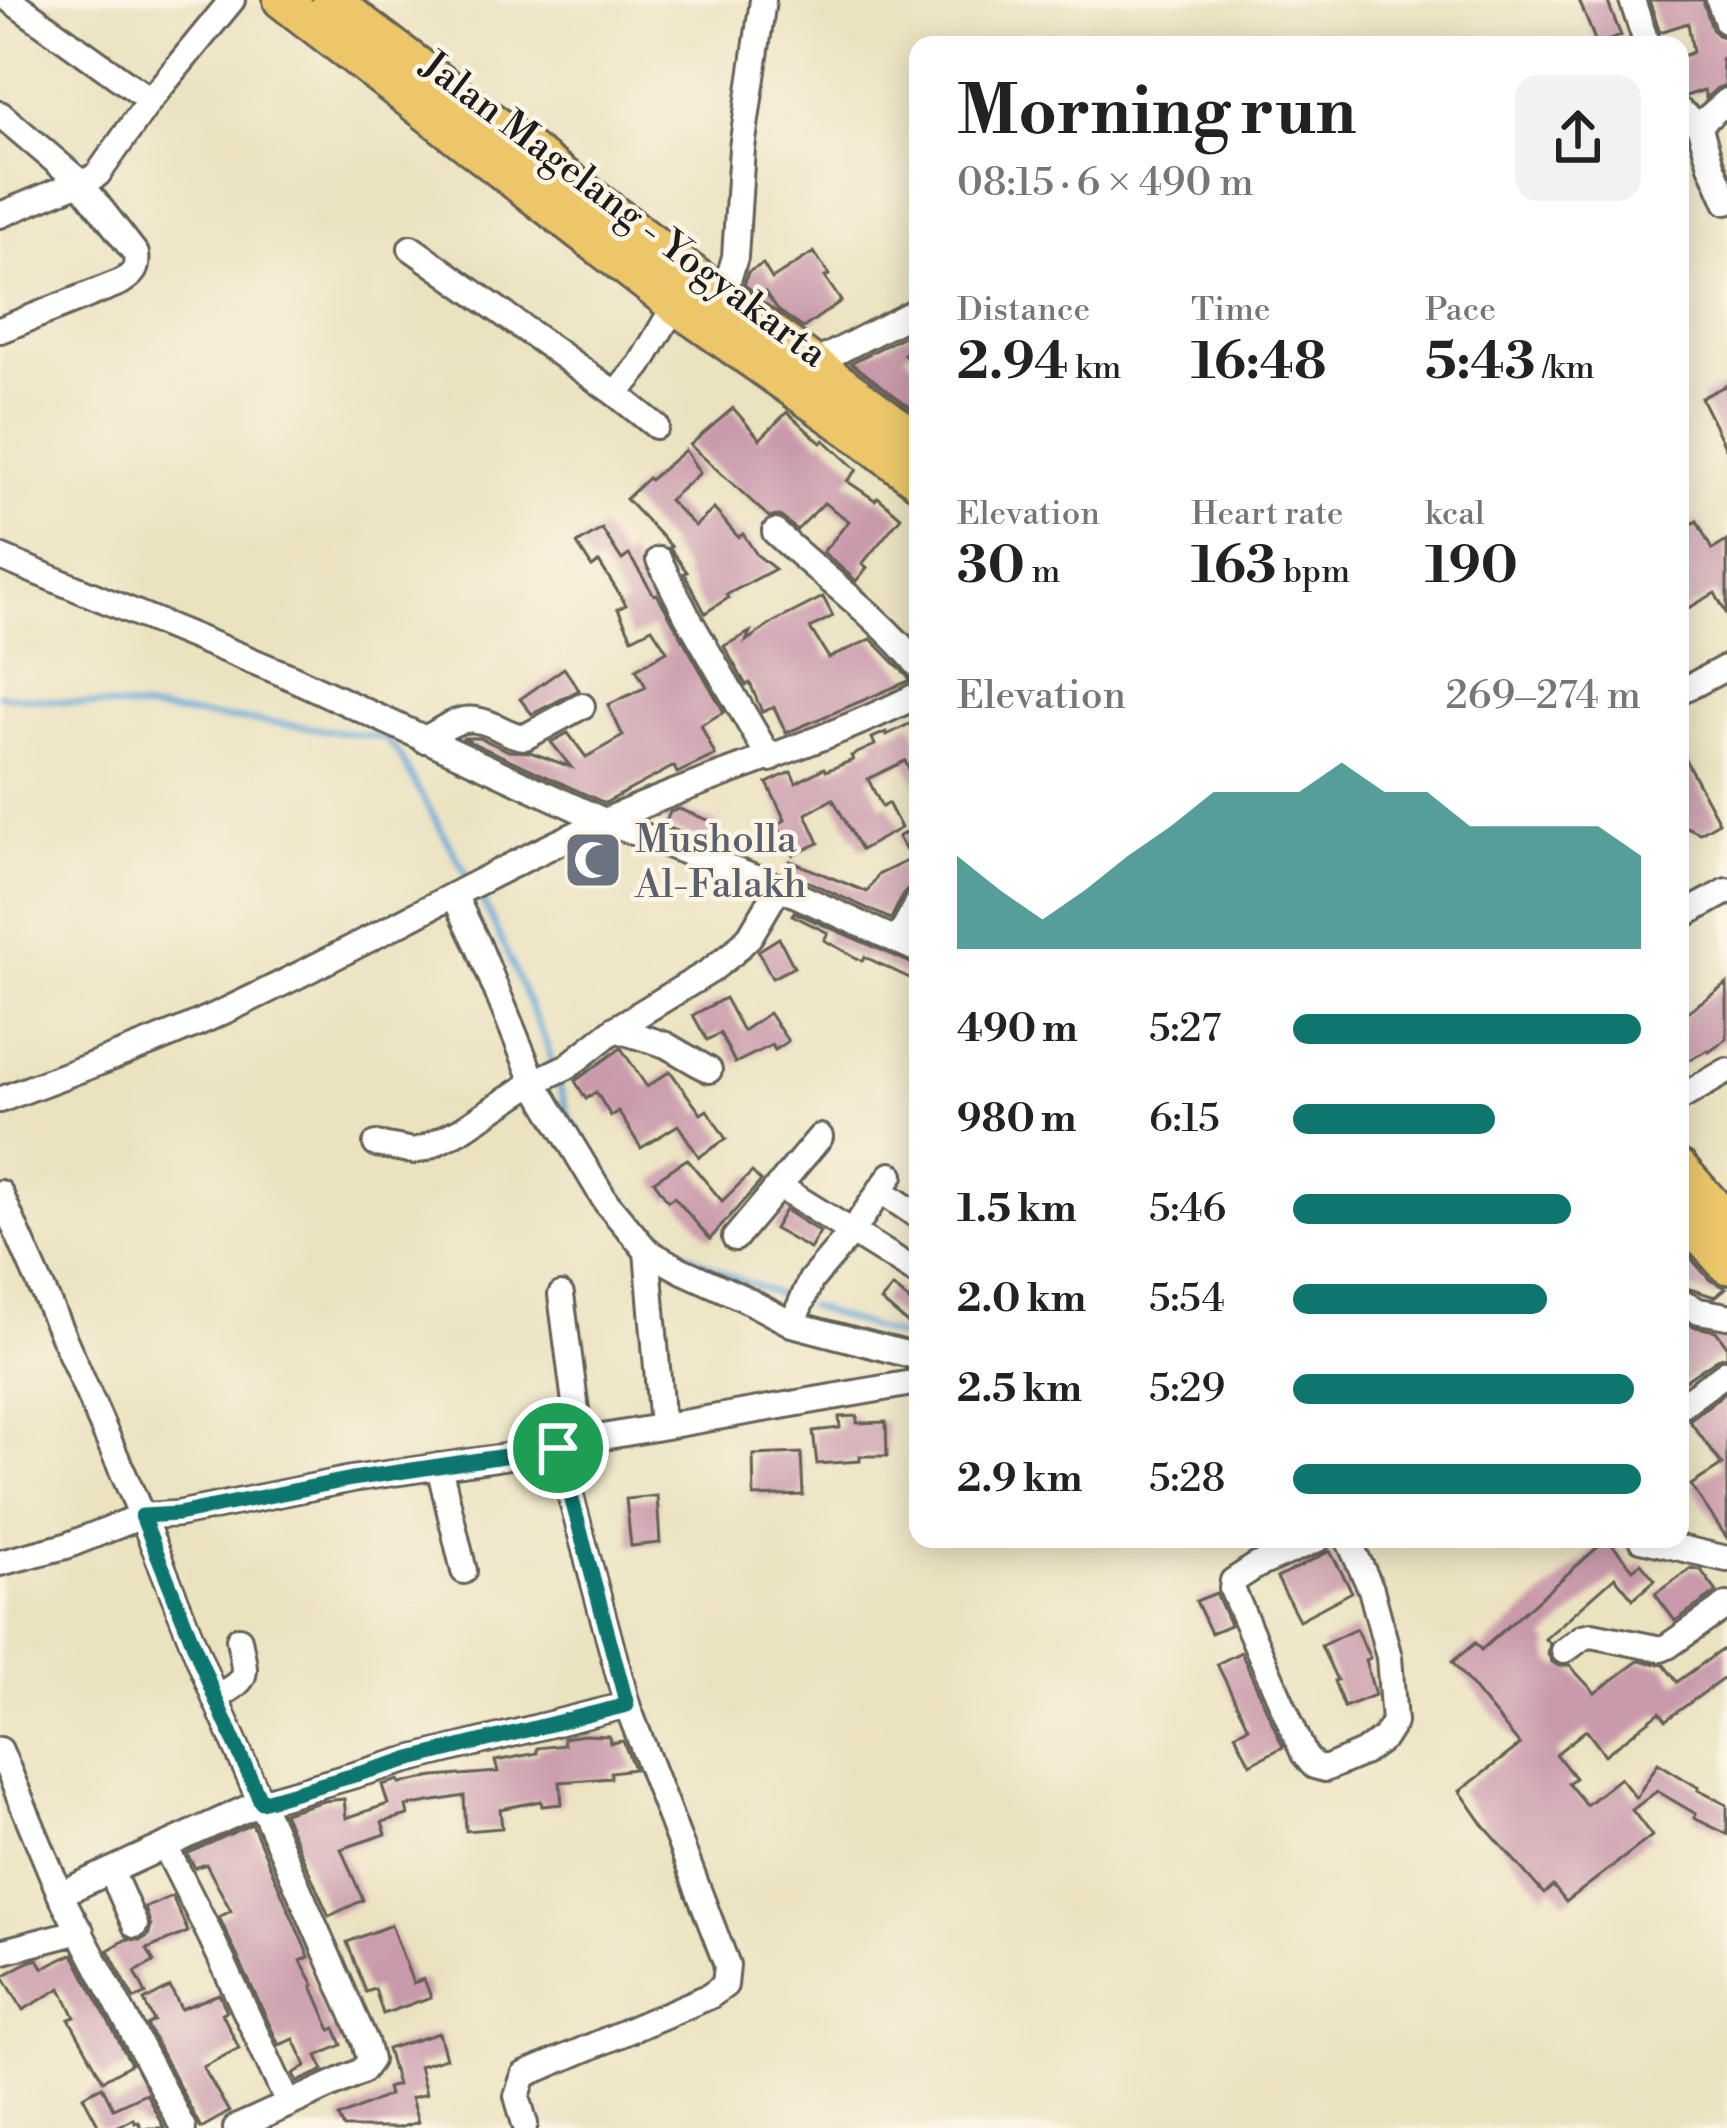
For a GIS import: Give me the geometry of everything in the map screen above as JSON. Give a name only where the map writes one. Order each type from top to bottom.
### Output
[{"type":"highway","name":"Jalan Magelang - Yogyakarta","points":[[282,0],[675,305],[909,473]]},
{"type":"highway","name":"Jalan Magelang - Yogyakarta","points":[[331,0],[723,297],[909,431]]},
{"type":"highway","points":[[1689,1179],[1727,1222]]},
{"type":"highway","points":[[1689,1223],[1727,1264]]},
{"type":"street","points":[[10,0],[150,100]]},
{"type":"street","points":[[0,215],[95,177],[150,100],[232,0]]},
{"type":"street","points":[[723,297],[735,256],[742,148],[763,0]]},
{"type":"street","points":[[1644,36],[1633,4],[1659,0]]},
{"type":"street","points":[[1719,0],[1727,22]]},
{"type":"street","points":[[1727,100],[1689,118],[1727,202]]},
{"type":"street","points":[[0,114],[80,182],[136,254],[137,266],[121,282],[0,330]]},
{"type":"street","points":[[411,248],[656,426]]},
{"type":"street","points":[[616,394],[640,365],[675,305]]},
{"type":"street","points":[[813,364],[909,315]]},
{"type":"street","points":[[775,532],[873,617],[909,655]]},
{"type":"street","points":[[0,557],[284,674],[604,821],[779,887],[908,946]]},
{"type":"street","points":[[659,560],[770,759]]},
{"type":"street","points":[[1689,687],[1727,667]]},
{"type":"street","points":[[0,1100],[229,1009],[604,821],[770,759],[909,699]]},
{"type":"street","points":[[424,740],[467,718],[525,737],[582,706]]},
{"type":"street","points":[[376,1144],[424,1148],[549,1075],[733,953],[750,936],[779,887]]},
{"type":"street","points":[[1689,912],[1727,891]]},
{"type":"street","points":[[457,893],[478,945],[549,1075],[606,1202],[647,1251],[743,1298],[909,1354]]},
{"type":"street","points":[[615,1029],[665,1045],[709,1070]]},
{"type":"street","points":[[1689,1093],[1727,1071]]},
{"type":"street","points":[[735,1238],[820,1137]]},
{"type":"street","points":[[795,1314],[811,1280],[886,1183],[909,1207]]},
{"type":"street","points":[[778,1186],[909,1267]]},
{"type":"street","points":[[0,1193],[142,1516],[370,2060],[362,2071],[236,2128]]},
{"type":"street","points":[[647,1251],[662,1426]]},
{"type":"street","points":[[525,2124],[517,2096],[524,2075],[710,1996],[727,1976],[727,1965],[627,1705],[569,1445],[561,1295]]},
{"type":"street","points":[[1689,1306],[1727,1316]]},
{"type":"street","points":[[1689,1399],[1727,1372]]},
{"type":"street","points":[[0,1563],[66,1546],[142,1516],[178,1514],[352,1479],[909,1384]]},
{"type":"street","points":[[439,1466],[464,1571]]},
{"type":"street","points":[[1297,1548],[1256,1566],[1234,1581],[1232,1589],[1304,1754],[1314,1766],[1325,1769],[1363,1753],[1384,1738],[1394,1722],[1389,1657],[1371,1589],[1352,1548]]},
{"type":"street","points":[[1680,1548],[1727,1559]]},
{"type":"street","points":[[1564,1651],[1592,1635],[1661,1648],[1727,1605]]},
{"type":"street","points":[[215,1698],[243,1678],[239,1639]]},
{"type":"street","points":[[60,1894],[261,1802],[627,1705]]},
{"type":"street","points":[[0,1750],[60,1894],[183,2128]]},
{"type":"street","points":[[165,1846],[288,2103]]},
{"type":"street","points":[[111,1871],[134,1925]]},
{"type":"street","points":[[0,1952],[81,1931]]},
{"type":"building","points":[[1579,0],[1607,0],[1621,36],[1593,36]]},
{"type":"building","points":[[1649,0],[1703,0],[1712,29],[1727,38],[1727,58],[1721,59],[1726,85],[1706,98],[1704,90],[1689,95],[1689,54],[1693,52],[1688,23],[1660,32]]},
{"type":"building","points":[[814,252],[841,301],[803,328],[779,311],[765,292],[759,295],[744,285],[748,272],[763,264],[772,279]]},
{"type":"building","points":[[909,334],[909,351],[904,354],[909,359],[909,406],[851,363]]},
{"type":"building","points":[[1727,385],[1727,450],[1701,398]]},
{"type":"building","points":[[733,408],[760,439],[787,412],[857,470],[847,481],[875,500],[878,497],[901,517],[862,564],[867,568],[856,581],[823,552],[849,521],[824,503],[797,530],[780,516],[769,517],[690,445]]},
{"type":"building","points":[[685,450],[700,473],[669,500],[695,526],[714,509],[775,569],[726,595],[705,613],[671,546],[626,499]]},
{"type":"building","points":[[1697,521],[1712,550],[1727,541],[1727,615],[1715,593],[1689,608],[1689,525]]},
{"type":"building","points":[[602,529],[622,560],[629,555],[657,594],[724,712],[701,725],[715,755],[677,773],[674,766],[605,803],[462,738],[480,738],[571,767],[551,742],[568,733],[586,757],[623,736],[608,705],[646,687],[636,669],[667,651],[652,628],[632,638],[618,609],[626,605],[599,562],[592,567],[577,544]]},
{"type":"building","points":[[823,597],[833,616],[810,628],[829,658],[871,639],[909,681],[786,733],[774,707],[762,712],[750,683],[746,685],[724,646],[750,632],[746,641]]},
{"type":"building","points":[[564,668],[579,690],[532,714],[520,699]]},
{"type":"building","points":[[909,724],[909,769],[905,761],[868,779],[882,807],[888,803],[901,828],[861,850],[833,799],[806,814],[819,843],[793,855],[777,825],[785,820],[767,783],[791,772],[796,783],[826,771],[875,745],[872,738]]},
{"type":"building","points":[[1689,767],[1719,822],[1700,833],[1689,828]]},
{"type":"building","points":[[679,809],[721,825],[713,845],[664,826],[670,812]]},
{"type":"building","points":[[909,830],[909,856],[898,837]]},
{"type":"building","points":[[909,860],[909,889],[891,919],[785,871],[790,861],[867,892],[878,875]]},
{"type":"building","points":[[792,915],[909,962],[909,978],[865,957],[862,961],[824,940],[828,933]]},
{"type":"building","points":[[779,938],[794,967],[772,978],[758,951]]},
{"type":"building","points":[[1727,984],[1727,1039],[1689,1060],[1689,1011]]},
{"type":"building","points":[[725,998],[743,1031],[769,1013],[788,1041],[735,1063],[720,1033],[707,1040],[693,1015]]},
{"type":"building","points":[[621,1048],[647,1087],[670,1071],[701,1114],[707,1110],[726,1139],[699,1157],[678,1125],[641,1148],[618,1111],[611,1116],[596,1092],[586,1099],[575,1081]]},
{"type":"building","points":[[687,1159],[722,1201],[752,1172],[761,1181],[710,1239],[674,1197],[668,1201],[654,1181]]},
{"type":"building","points":[[785,1210],[820,1232],[810,1249],[774,1229]]},
{"type":"building","points":[[1689,1256],[1710,1280],[1726,1288],[1715,1297],[1689,1289]]},
{"type":"building","points":[[893,1287],[909,1300],[909,1324],[881,1301]]},
{"type":"building","points":[[1689,1324],[1716,1331],[1727,1346],[1727,1356],[1689,1378]]},
{"type":"building","points":[[1727,1392],[1727,1538],[1691,1485],[1722,1465],[1689,1420]]},
{"type":"building","points":[[857,1416],[857,1423],[886,1422],[887,1456],[817,1464],[813,1431],[840,1428],[839,1417]]},
{"type":"building","points":[[801,1453],[803,1495],[754,1497],[753,1455]]},
{"type":"building","points":[[657,1496],[660,1543],[631,1546],[626,1499]]},
{"type":"building","points":[[1597,1548],[1615,1548],[1633,1569],[1641,1563],[1655,1580],[1633,1599],[1615,1577],[1545,1639],[1550,1643],[1552,1662],[1570,1666],[1595,1693],[1638,1661],[1664,1665],[1677,1682],[1727,1646],[1727,1676],[1666,1720],[1660,1712],[1605,1755],[1586,1730],[1556,1754],[1575,1778],[1568,1783],[1586,1805],[1620,1778],[1636,1798],[1658,1763],[1727,1805],[1727,1834],[1694,1818],[1696,1814],[1657,1791],[1632,1810],[1652,1836],[1566,1902],[1553,1886],[1544,1894],[1460,1791],[1520,1745],[1452,1662],[1475,1643],[1481,1650]]},
{"type":"building","points":[[1330,1551],[1352,1592],[1299,1620],[1277,1578]]},
{"type":"building","points":[[1691,1568],[1701,1570],[1717,1592],[1675,1621],[1655,1594]]},
{"type":"building","points":[[1216,1593],[1230,1625],[1211,1633],[1196,1601]]},
{"type":"building","points":[[1356,1629],[1370,1658],[1365,1660],[1375,1695],[1344,1707],[1321,1646]]},
{"type":"building","points":[[1241,1652],[1283,1747],[1250,1764],[1235,1734],[1248,1727],[1217,1664]]},
{"type":"building","points":[[609,1736],[610,1743],[623,1741],[634,1769],[611,1772],[611,1778],[560,1782],[562,1804],[542,1806],[541,1801],[500,1809],[502,1828],[466,1831],[464,1796],[406,1806],[408,1815],[382,1822],[386,1834],[341,1849],[363,1900],[329,1916],[283,1813],[344,1799],[346,1818],[388,1804],[382,1785],[498,1772],[495,1761],[537,1753],[537,1748],[564,1745],[563,1738]]},
{"type":"building","points":[[252,1824],[309,1957],[301,1961],[342,2045],[317,2056],[324,2070],[297,2082],[293,2074],[306,2066],[294,2039],[279,2045],[219,1917],[231,1911],[206,1864],[195,1868],[187,1854]]},
{"type":"building","points":[[172,1896],[188,1932],[147,1949],[154,1962],[135,1972],[146,1994],[134,1999],[108,1950],[127,1939],[148,1936],[151,1926],[145,1908]]},
{"type":"building","points":[[391,1925],[413,1983],[424,1979],[431,1997],[383,2014],[375,1989],[366,1992],[347,1942]]},
{"type":"building","points":[[73,1954],[131,2064],[103,2080],[69,2019],[75,2017],[61,1988],[23,2010],[3,1976],[28,1962],[38,1959],[43,1968]]},
{"type":"building","points":[[170,1987],[181,2009],[219,1994],[227,2011],[222,2013],[239,2048],[203,2067],[229,2112],[201,2128],[147,2025],[154,2021],[144,2001]]},
{"type":"building","points":[[439,2033],[446,2058],[419,2066],[426,2094],[411,2098],[418,2122],[398,2128],[344,2128],[339,2117],[389,2095],[387,2088],[397,2085],[387,2049]]},
{"type":"building","points":[[102,2086],[113,2108],[146,2093],[164,2128],[141,2128],[133,2118],[114,2128],[100,2128],[83,2096]]},
{"type":"waterway","points":[[0,695],[384,738],[396,750],[468,877]]},
{"type":"waterway","points":[[475,889],[552,1063]]},
{"type":"waterway","points":[[558,1081],[570,1120]]},
{"type":"waterway","points":[[577,1131],[648,1233],[728,1275],[795,1301]]},
{"type":"waterway","points":[[808,1306],[909,1340]]},
{"type":"place","name":"Musholla Al-Falakh","points":[[593,860]]},
{"type":"route","points":[[558,1448],[627,1705],[261,1802],[142,1516],[178,1514],[352,1479],[558,1448]]}]
